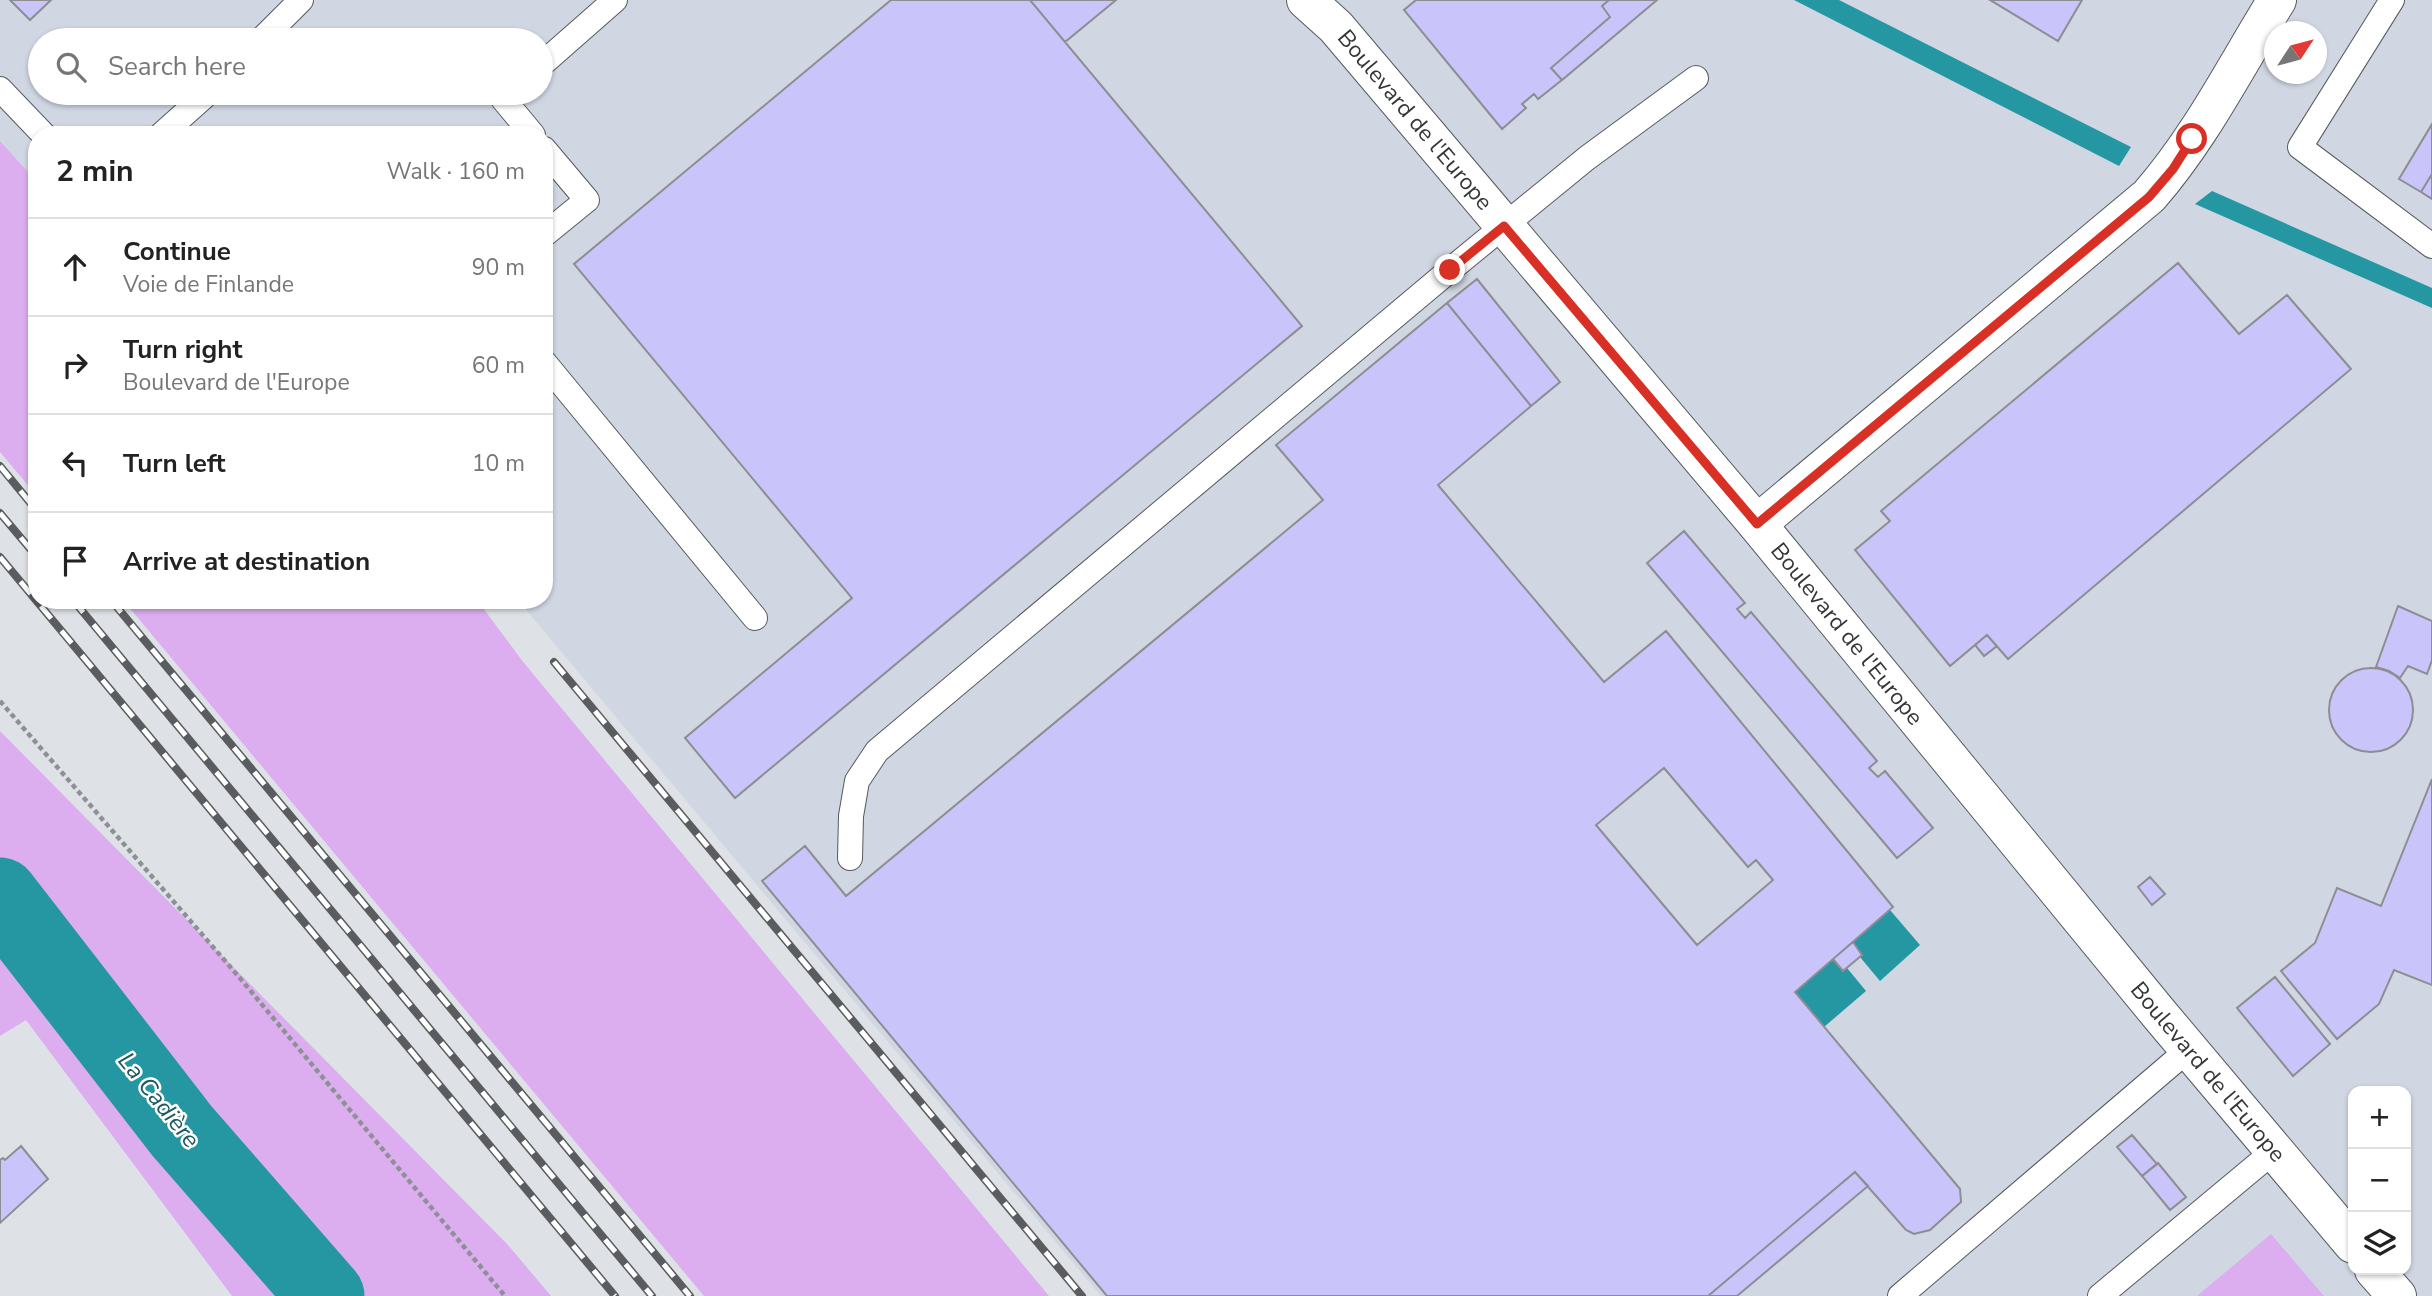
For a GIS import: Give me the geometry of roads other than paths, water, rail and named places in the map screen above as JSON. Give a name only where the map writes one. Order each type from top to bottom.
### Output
[{"type":"street","name":"Boulevard de l'Europe","points":[[1306,0],[1336,27],[1757,524],[2348,1238]]},
{"type":"street","points":[[1757,524],[2149,197],[2173,169],[2277,0]]},
{"type":"street","points":[[2378,1275],[2396,1296]]},
{"type":"lane","points":[[273,28],[301,0]]},
{"type":"lane","points":[[553,54],[615,0]]},
{"type":"lane","points":[[2392,0],[2300,147],[2432,246]]},
{"type":"lane","points":[[850,858],[851,816],[857,781],[877,751],[1504,226],[1587,158],[1696,78]]},
{"type":"lane","points":[[0,89],[35,126]]},
{"type":"lane","points":[[171,126],[195,105]]},
{"type":"lane","points":[[508,105],[526,126]]},
{"type":"lane","points":[[553,160],[587,200],[553,228]]},
{"type":"lane","points":[[553,373],[755,618]]},
{"type":"lane","points":[[1900,1296],[2189,1049]]},
{"type":"lane","points":[[2100,1296],[2274,1151]]},
{"type":"water","points":[[1794,0],[1839,0],[2131,147],[2119,166]]},
{"type":"water","points":[[2212,191],[2432,288],[2432,308],[2195,204]]},
{"type":"water","points":[[1890,910],[1920,945],[1880,981],[1860,957],[1862,955],[1853,942]]},
{"type":"water","points":[[1833,959],[1843,971],[1847,968],[1866,991],[1824,1027],[1795,992]]},
{"type":"waterway","name":"La Cadière","points":[[0,896],[182,1131],[326,1296]]},
{"type":"railway","points":[[0,466],[28,500]]},
{"type":"railway","points":[[0,513],[28,546]]},
{"type":"railway","points":[[0,557],[28,591]]},
{"type":"railway","points":[[43,609],[615,1296]]},
{"type":"railway","points":[[80,609],[652,1296]]},
{"type":"railway","points":[[118,609],[690,1296]]},
{"type":"railway","points":[[554,662],[1082,1296]]}]
